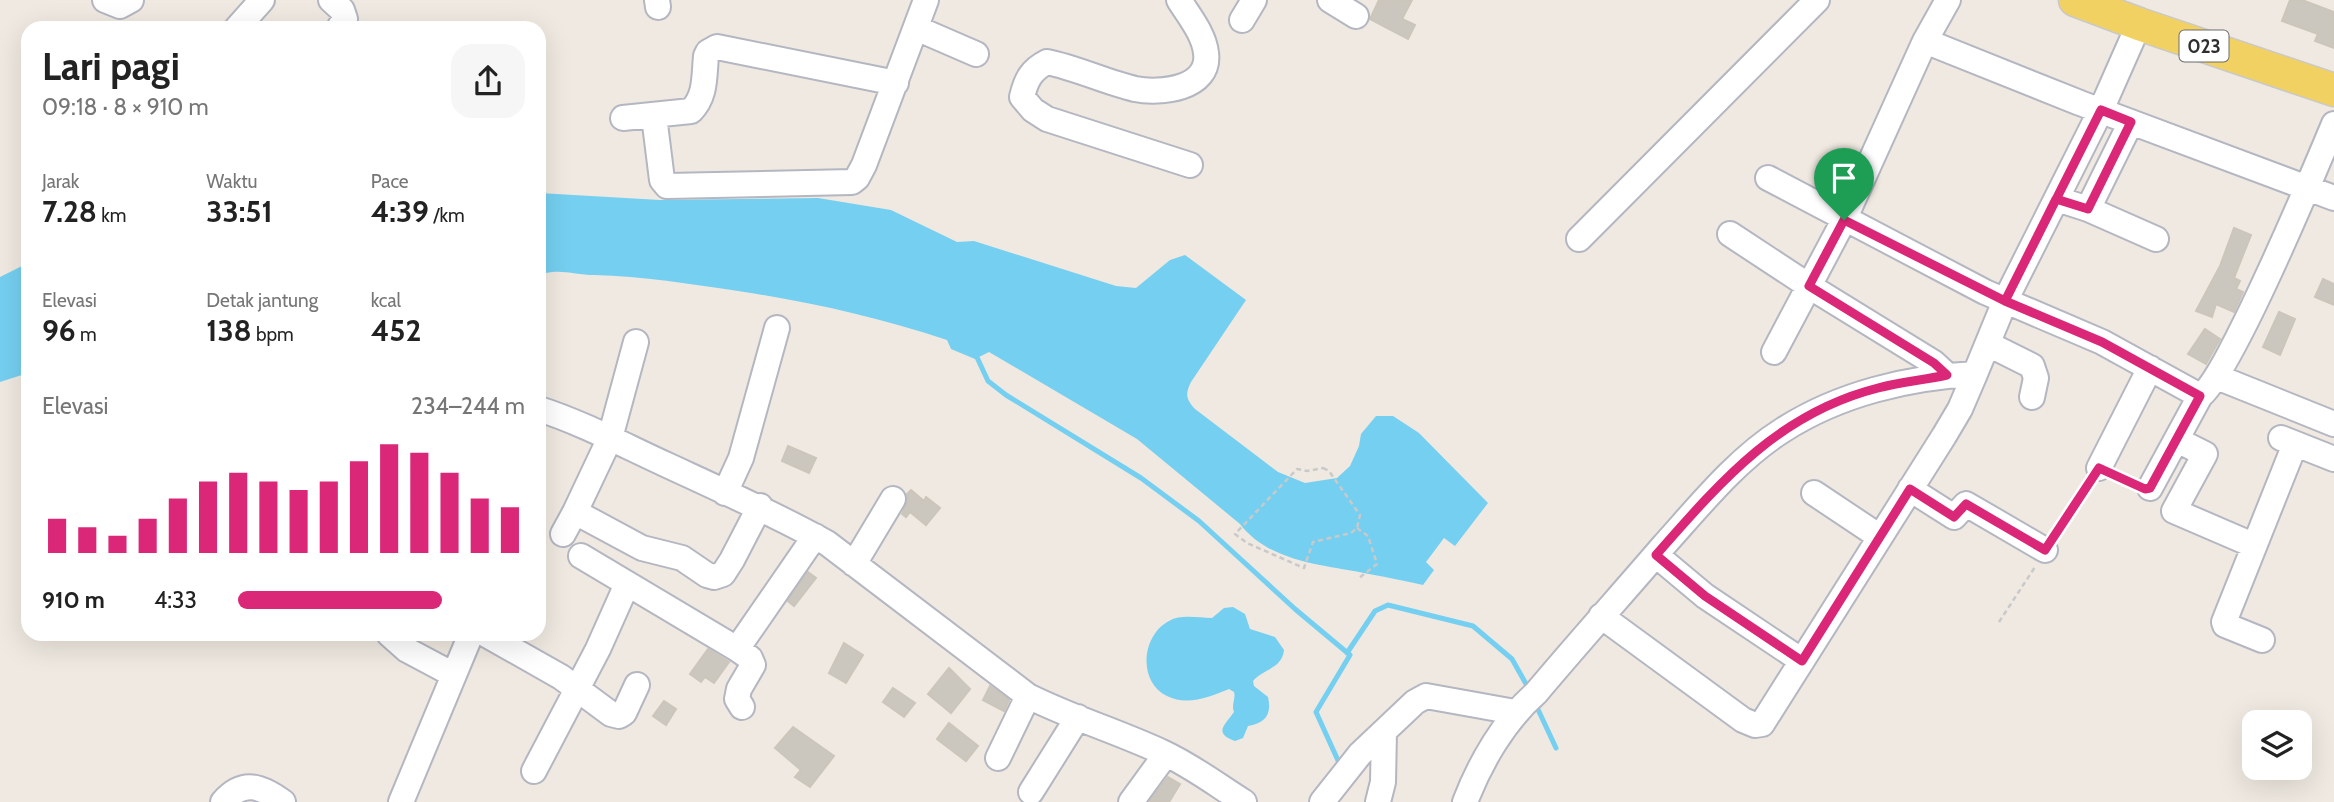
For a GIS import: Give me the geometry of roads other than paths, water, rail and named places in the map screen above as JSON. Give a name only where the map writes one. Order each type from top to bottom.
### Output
[{"type":"main road","name":"023","points":[[2075,0],[2334,90]]},
{"type":"street","points":[[105,0],[120,6],[131,0]]},
{"type":"street","points":[[243,21],[262,0]]},
{"type":"street","points":[[331,0],[344,13],[344,21]]},
{"type":"street","points":[[654,116],[662,180],[667,186],[852,182],[860,173],[926,0]]},
{"type":"street","points":[[1179,0],[1200,35],[1206,54],[1203,69],[1194,80],[1182,87],[1163,90],[1137,89],[1047,62],[1035,68],[1026,81],[1022,97],[1033,110],[1047,119],[1190,165]]},
{"type":"street","points":[[1330,0],[1356,16]]},
{"type":"street","points":[[1579,239],[1817,0]]},
{"type":"street","points":[[1774,352],[1844,220],[1925,40],[1948,0]]},
{"type":"street","points":[[1601,615],[1743,720],[1759,725],[1765,720],[1960,409],[2005,301],[2101,110],[2139,24]]},
{"type":"street","points":[[916,28],[976,54]]},
{"type":"street","points":[[1925,40],[2131,122],[2308,186],[2334,198]]},
{"type":"street","points":[[623,118],[691,111],[699,103],[703,90],[706,56],[713,48],[718,47],[896,83]]},
{"type":"street","points":[[2088,209],[2131,122]]},
{"type":"street","points":[[2150,488],[2200,396],[2208,393],[2217,377],[2265,282],[2334,124]]},
{"type":"street","points":[[1768,178],[1844,220],[2005,301],[2102,342],[2200,396]]},
{"type":"street","points":[[2056,199],[2088,209],[2156,239]]},
{"type":"street","points":[[1730,234],[1934,363],[1947,375]]},
{"type":"street","points":[[725,493],[741,458],[777,328]]},
{"type":"street","points":[[636,342],[610,438],[569,523],[642,548],[682,558],[714,577],[723,574],[760,506]]},
{"type":"street","points":[[1988,344],[2032,366],[2036,378],[2032,397]]},
{"type":"street","points":[[2099,468],[2150,368]]},
{"type":"street","points":[[1465,802],[1486,759],[1527,701],[1710,493],[1781,431],[1813,412],[1878,388],[1947,375],[1975,374]]},
{"type":"street","points":[[2217,377],[2334,424]]},
{"type":"street","points":[[546,412],[610,438],[725,493],[760,506],[815,536],[1028,696],[1166,754],[1215,795],[1244,802]]},
{"type":"street","points":[[2176,440],[2205,454],[2174,511],[2253,545]]},
{"type":"street","points":[[2262,640],[2225,625],[2224,622],[2288,441],[2334,459]]},
{"type":"street","points":[[1910,489],[1954,517],[1966,504],[2045,550]]},
{"type":"street","points":[[1814,493],[1880,537]]},
{"type":"street","points":[[854,564],[893,499]]},
{"type":"street","points":[[737,649],[815,536]]},
{"type":"street","points":[[581,555],[750,658],[753,666],[739,690],[737,699],[742,706]]},
{"type":"street","points":[[1656,555],[1705,596],[1802,661]]},
{"type":"street","points":[[534,771],[598,649],[626,584]]},
{"type":"street","points":[[397,641],[407,650],[454,675]]},
{"type":"street","points":[[401,802],[468,641]]},
{"type":"street","points":[[497,641],[561,677],[611,714],[619,716],[624,713],[637,685]]},
{"type":"street","points":[[998,758],[1028,696]]},
{"type":"street","points":[[1322,802],[1343,774],[1384,732],[1415,702],[1426,696],[1527,701]]},
{"type":"street","points":[[1031,792],[1078,717]]},
{"type":"street","points":[[1378,802],[1383,782],[1384,732]]},
{"type":"street","points":[[1131,802],[1166,754]]},
{"type":"street","points":[[223,802],[241,788],[254,788],[268,791],[283,802]]},
{"type":"water","points":[[546,193],[660,200],[818,198],[891,210],[957,242],[974,241],[1116,286],[1136,288],[1170,260],[1185,255],[1246,300],[1191,382],[1187,396],[1195,409],[1278,472],[1305,483],[1337,478],[1350,466],[1361,434],[1376,416],[1393,416],[1419,433],[1488,503],[1455,546],[1444,538],[1426,562],[1434,570],[1423,585],[1317,565],[1282,555],[1267,547],[1137,439],[989,352],[975,359],[951,349],[947,340],[869,317],[792,300],[684,283],[546,273]]},
{"type":"water","points":[[21,266],[21,375],[0,382],[0,277]]},
{"type":"water","points":[[1233,607],[1245,614],[1250,629],[1275,637],[1284,650],[1276,665],[1253,681],[1254,686],[1268,697],[1269,709],[1266,717],[1259,723],[1248,726],[1243,738],[1235,741],[1222,731],[1234,712],[1234,692],[1229,689],[1190,700],[1175,699],[1157,689],[1147,669],[1153,637],[1169,621],[1184,617],[1212,618],[1224,608]]},
{"type":"waterway","points":[[975,353],[988,381],[1006,395],[1141,478],[1199,521],[1295,609],[1350,655],[1316,712],[1341,767]]},
{"type":"waterway","points":[[1347,653],[1375,611],[1388,605],[1473,626],[1512,659],[1530,691]]},
{"type":"waterway","points":[[1535,703],[1556,748]]}]
